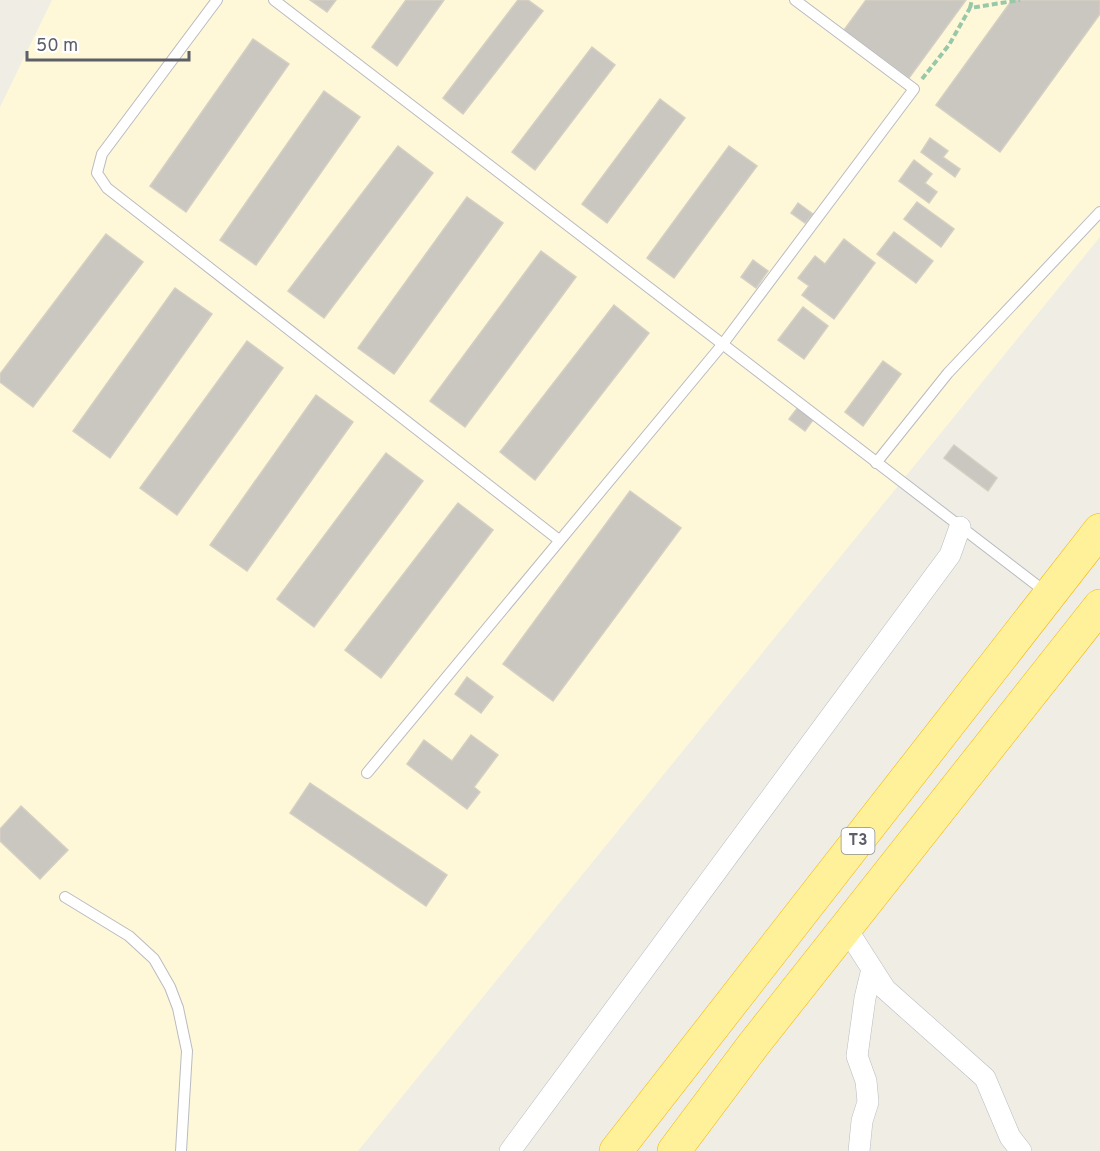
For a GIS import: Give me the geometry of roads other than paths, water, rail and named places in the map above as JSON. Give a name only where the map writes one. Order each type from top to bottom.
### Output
[{"type":"highway","name":"T3","points":[[616,1151],[1100,530]]},
{"type":"highway","name":"T3","points":[[674,1151],[754,1044],[1100,606]]},
{"type":"street","points":[[510,1151],[950,555],[960,527]]},
{"type":"street","points":[[846,928],[885,989],[985,1078],[1010,1137],[1021,1151]]},
{"type":"street","points":[[859,1151],[862,1121],[868,1102],[866,1081],[857,1056],[865,998],[872,969]]},
{"type":"lane","points":[[217,0],[102,154],[97,173],[107,188],[559,540]]},
{"type":"lane","points":[[274,0],[1050,595]]},
{"type":"lane","points":[[367,773],[722,345],[914,89],[795,0]]},
{"type":"lane","points":[[876,463],[948,373],[1100,212]]},
{"type":"lane","points":[[65,897],[129,936],[154,959],[170,987],[178,1008],[187,1051],[182,1151]]}]
